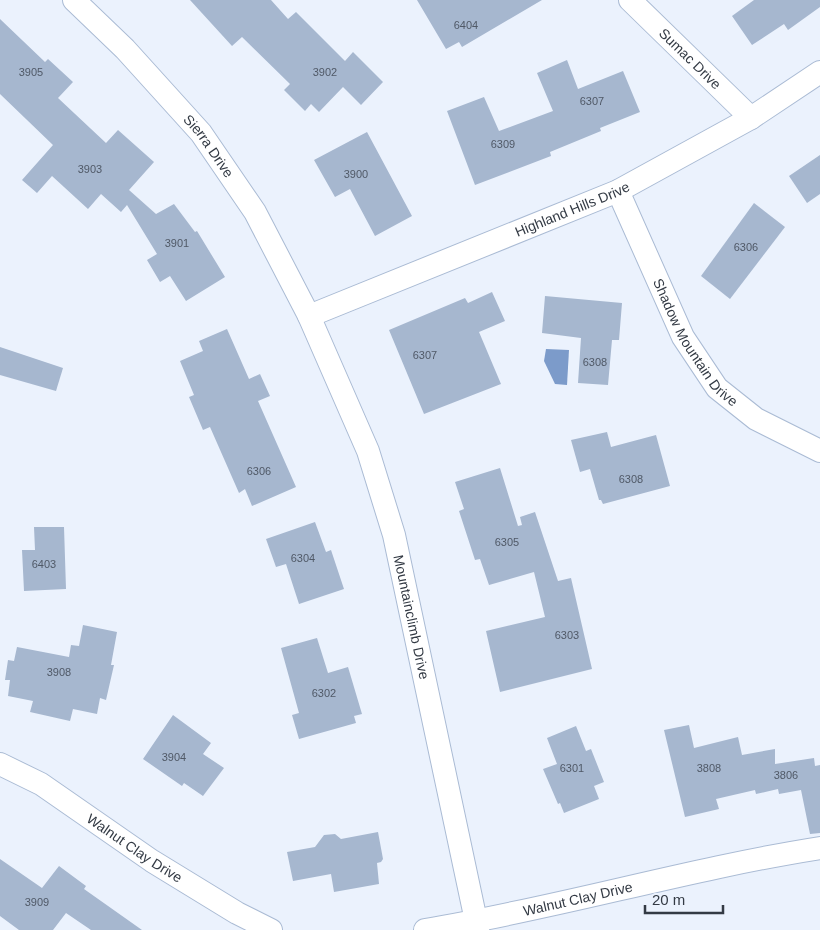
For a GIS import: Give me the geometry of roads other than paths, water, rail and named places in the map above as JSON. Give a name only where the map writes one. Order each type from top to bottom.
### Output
[{"type":"street","name":"Sierra Drive","points":[[74,0],[125,48],[201,133],[255,212],[309,316]]},
{"type":"street","name":"Sumac Drive","points":[[630,0],[751,118]]},
{"type":"street","name":"Highland Hills Drive","points":[[309,316],[618,191],[751,118],[820,72]]},
{"type":"street","name":"Shadow Mountain Drive","points":[[618,191],[683,337],[717,388],[756,419],[820,450]]},
{"type":"street","name":"Mountainclimb Drive","points":[[309,316],[368,451],[394,535],[477,926]]},
{"type":"street","name":"Walnut Clay Drive","points":[[0,764],[41,784],[152,862],[237,913],[271,930]]},
{"type":"street","name":"Walnut Clay Drive","points":[[425,930],[477,926],[752,859],[820,848]]},
{"type":"water","points":[[546,349],[569,350],[567,385],[555,384],[544,361]]}]
